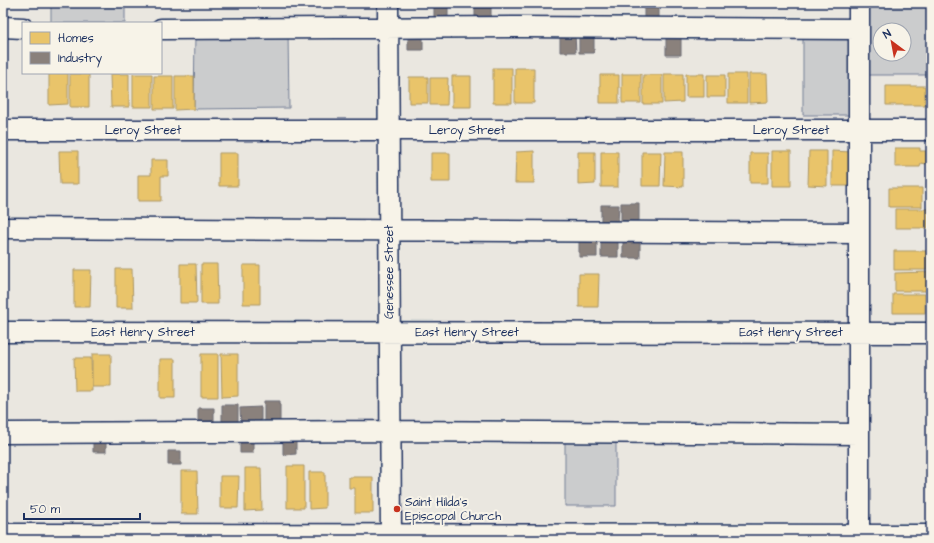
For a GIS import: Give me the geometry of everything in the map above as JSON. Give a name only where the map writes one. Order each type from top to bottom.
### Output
[{"type":"street","name":"Genessee Street","points":[[388,3],[390,537]]},
{"type":"street","points":[[859,3],[859,538]]},
{"type":"street","points":[[3,27],[22,28]]},
{"type":"street","points":[[162,29],[519,27],[859,28]]},
{"type":"street","name":"Leroy Street","points":[[3,130],[931,130]]},
{"type":"street","points":[[3,228],[858,233]]},
{"type":"street","name":"East Henry Street","points":[[3,332],[931,332]]},
{"type":"street","points":[[3,433],[390,431],[859,434]]},
{"type":"street","points":[[3,534],[859,538],[931,535]]},
{"type":"shaded area","points":[[51,3],[125,3],[125,22],[51,22]]},
{"type":"shaded area","points":[[866,3],[931,3],[931,75],[866,75]]},
{"type":"shaded area","points":[[195,33],[288,33],[289,108],[194,109]]},
{"type":"shaded area","points":[[851,33],[851,115],[803,115],[803,34]]},
{"type":"shaded area","points":[[565,439],[616,439],[616,506],[565,506]]},
{"type":"building: Homes","points":[[493,68],[512,68],[512,103],[493,103]]},
{"type":"building: Homes","points":[[515,68],[534,68],[534,103],[515,103]]},
{"type":"building: Homes","points":[[49,74],[68,74],[68,104],[49,105]]},
{"type":"building: Homes","points":[[70,74],[89,74],[89,107],[70,107]]},
{"type":"building: Homes","points":[[110,74],[129,74],[129,107],[111,107]]},
{"type":"building: Homes","points":[[133,74],[152,74],[152,107],[133,107]]},
{"type":"building: Homes","points":[[622,74],[641,74],[641,103],[622,103]]},
{"type":"building: Homes","points":[[664,74],[683,74],[683,102],[664,103]]},
{"type":"building: Homes","points":[[686,74],[704,74],[704,97],[686,97]]},
{"type":"building: Homes","points":[[728,74],[747,74],[747,103],[728,103]]},
{"type":"building: Homes","points":[[749,74],[767,74],[768,102],[749,103]]},
{"type":"building: Homes","points":[[600,75],[619,75],[619,103],[600,103]]},
{"type":"building: Homes","points":[[643,75],[662,75],[662,104],[643,104]]},
{"type":"building: Homes","points":[[707,75],[725,75],[725,97],[707,97]]},
{"type":"building: Homes","points":[[154,76],[173,76],[173,109],[154,109]]},
{"type":"building: Homes","points":[[175,76],[194,76],[194,109],[175,110]]},
{"type":"building: Homes","points":[[452,76],[471,76],[471,107],[452,107]]},
{"type":"building: Homes","points":[[409,77],[428,77],[428,103],[409,103]]},
{"type":"building: Homes","points":[[430,78],[448,78],[447,105],[430,105]]},
{"type":"building: Homes","points":[[886,86],[925,86],[925,105],[886,105]]},
{"type":"building: Homes","points":[[895,148],[920,148],[920,151],[926,151],[926,164],[921,163],[920,167],[895,167]]},
{"type":"building: Homes","points":[[59,151],[78,151],[78,184],[60,184]]},
{"type":"building: Homes","points":[[534,151],[534,183],[515,183],[516,152]]},
{"type":"building: Homes","points":[[772,151],[791,151],[791,186],[772,186]]},
{"type":"building: Homes","points":[[809,151],[827,151],[827,186],[808,185]]},
{"type":"building: Homes","points":[[832,151],[851,152],[851,186],[832,186]]},
{"type":"building: Homes","points":[[578,152],[595,152],[595,184],[578,185]]},
{"type":"building: Homes","points":[[601,152],[618,152],[618,187],[601,187]]},
{"type":"building: Homes","points":[[642,152],[661,152],[660,186],[642,186]]},
{"type":"building: Homes","points":[[665,152],[683,152],[683,187],[664,186]]},
{"type":"building: Homes","points":[[219,153],[238,153],[238,186],[219,186]]},
{"type":"building: Homes","points":[[431,153],[450,153],[450,182],[431,182]]},
{"type":"building: Homes","points":[[750,153],[768,153],[768,183],[750,183]]},
{"type":"building: Homes","points":[[151,160],[168,160],[168,176],[161,176],[161,201],[138,201],[138,175],[151,175]]},
{"type":"building: Homes","points":[[889,188],[922,188],[922,207],[889,207]]},
{"type":"building: Homes","points":[[895,209],[928,209],[928,228],[895,228]]},
{"type":"building: Homes","points":[[894,251],[927,251],[927,270],[894,270]]},
{"type":"building: Homes","points":[[180,264],[196,264],[197,303],[180,303]]},
{"type":"building: Homes","points":[[201,264],[217,264],[218,304],[201,304]]},
{"type":"building: Homes","points":[[243,265],[260,265],[260,304],[243,304]]},
{"type":"building: Homes","points":[[116,269],[132,269],[133,308],[116,308]]},
{"type":"building: Homes","points":[[74,270],[91,270],[90,307],[74,307]]},
{"type":"building: Homes","points":[[928,272],[928,291],[895,291],[895,273]]},
{"type":"building: Homes","points":[[579,274],[599,274],[598,307],[579,307]]},
{"type":"building: Homes","points":[[893,294],[925,294],[925,313],[893,313]]},
{"type":"building: Homes","points":[[92,354],[111,354],[111,387],[92,387]]},
{"type":"building: Homes","points":[[201,354],[218,354],[218,397],[201,397]]},
{"type":"building: Homes","points":[[221,354],[238,354],[238,396],[222,397]]},
{"type":"building: Homes","points":[[74,358],[91,358],[92,391],[75,391]]},
{"type":"building: Homes","points":[[160,359],[175,359],[175,398],[160,398]]},
{"type":"building: Homes","points":[[287,466],[304,466],[304,508],[287,508]]},
{"type":"building: Homes","points":[[245,468],[261,468],[262,510],[245,511]]},
{"type":"building: Homes","points":[[181,471],[197,471],[198,514],[181,514]]},
{"type":"building: Homes","points":[[309,472],[325,472],[325,508],[309,509]]},
{"type":"building: Homes","points":[[220,476],[239,476],[238,508],[220,508]]},
{"type":"building: Homes","points":[[349,477],[373,477],[373,513],[355,513],[355,488],[349,488]]},
{"type":"building: Industry","points":[[475,3],[491,3],[491,20],[475,20]]},
{"type":"building: Industry","points":[[644,3],[659,3],[659,19],[644,19]]},
{"type":"building: Industry","points":[[434,4],[448,4],[448,21],[434,21]]},
{"type":"building: Industry","points":[[423,33],[423,50],[408,50],[408,34]]},
{"type":"building: Industry","points":[[560,35],[575,35],[576,52],[560,52]]},
{"type":"building: Industry","points":[[579,36],[594,36],[594,53],[579,53]]},
{"type":"building: Industry","points":[[666,38],[681,38],[681,55],[666,55]]},
{"type":"building: Industry","points":[[621,203],[639,203],[639,221],[621,221]]},
{"type":"building: Industry","points":[[601,205],[619,205],[618,222],[601,222]]},
{"type":"building: Industry","points":[[579,239],[597,240],[597,257],[579,257]]},
{"type":"building: Industry","points":[[623,239],[640,239],[640,258],[623,258]]},
{"type":"building: Industry","points":[[601,240],[618,240],[618,257],[601,257]]},
{"type":"building: Industry","points":[[264,401],[280,401],[280,423],[264,423]]},
{"type":"building: Industry","points":[[222,405],[238,405],[238,423],[222,423]]},
{"type":"building: Industry","points":[[261,407],[261,425],[241,425],[240,408]]},
{"type":"building: Industry","points":[[198,408],[214,408],[214,426],[198,426]]},
{"type":"building: Industry","points":[[93,438],[106,438],[106,452],[93,452]]},
{"type":"building: Industry","points":[[240,439],[253,439],[253,453],[240,453]]},
{"type":"building: Industry","points":[[283,439],[296,439],[296,454],[283,455]]},
{"type":"building: Industry","points":[[168,451],[181,451],[181,465],[168,465]]},
{"type":"place","name":"Saint Hilda's Episcopal Church","points":[[397,509]]}]
